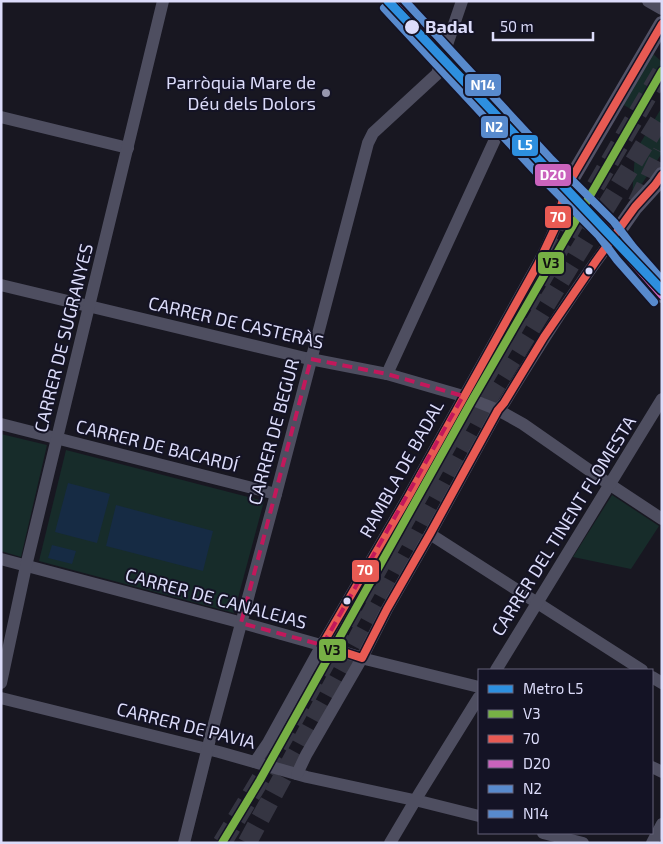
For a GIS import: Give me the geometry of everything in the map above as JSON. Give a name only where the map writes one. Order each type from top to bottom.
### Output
[{"type":"street","name":"CARRER DE SUGRANYES","points":[[1,683],[26,566],[163,1]]},
{"type":"street","points":[[391,1],[614,237],[625,253],[662,295]]},
{"type":"street","name":"CARRER DE BEGUR","points":[[184,843],[207,749],[370,137],[437,74],[462,1]]},
{"type":"street","points":[[648,1],[662,9]]},
{"type":"street","points":[[566,188],[662,24]]},
{"type":"street","points":[[1,117],[128,148]]},
{"type":"street","points":[[387,374],[504,122]]},
{"type":"street","points":[[297,774],[498,410],[544,337],[600,255],[635,207],[662,175]]},
{"type":"street","name":"RAMBLA DE BADAL","points":[[255,762],[268,743],[519,300],[552,237],[562,211],[566,188]]},
{"type":"street","name":"CARRER DE CASTERÀS","points":[[1,284],[310,359],[387,374],[463,396],[498,410],[523,424],[662,520]]},
{"type":"street","name":"CARRER DEL TINENT FLOMESTA","points":[[497,669],[662,400]]},
{"type":"street","name":"CARRER DE BACARDÍ","points":[[1,424],[276,494]]},
{"type":"street","points":[[430,534],[640,669]]},
{"type":"street","name":"CARRER DE CANALEJAS","points":[[1,559],[322,645],[362,658],[478,687]]},
{"type":"street","name":"CARRER DE PAVIA","points":[[1,698],[207,749],[297,774],[478,816]]},
{"type":"street","points":[[390,843],[478,699]]},
{"type":"street","points":[[652,843],[662,824]]},
{"type":"street","points":[[548,834],[583,843]]},
{"type":"highlighted area","points":[[311,359],[387,374],[463,396],[329,634],[322,645],[241,623]]},
{"type":"green space","points":[[652,53],[662,62],[662,79],[641,115],[622,104]]},
{"type":"green space","points":[[662,107],[662,153],[632,199],[635,152]]},
{"type":"green space","points":[[1,434],[47,445],[21,557],[1,551]]},
{"type":"green space","points":[[66,450],[264,501],[234,613],[39,561]]},
{"type":"green space","points":[[612,495],[659,526],[631,569],[573,557]]},
{"type":"water","points":[[68,483],[110,494],[97,543],[55,532]]},
{"type":"water","points":[[116,505],[213,531],[203,571],[106,546]]},
{"type":"water","points":[[52,545],[76,551],[72,564],[48,558]]},
{"type":"tunnel","points":[[222,843],[260,780],[471,402],[662,71]]},
{"type":"tunnel","points":[[247,843],[481,410],[662,116]]},
{"type":"tunnel","points":[[637,203],[662,152]]},
{"type":"metro line","name":"L5","points":[[388,1],[662,290]]},
{"type":"transit line","name":"D20","points":[[391,1],[543,165],[607,229],[625,253],[662,295]]},
{"type":"transit line","name":"N14","points":[[405,1],[550,158],[614,222],[662,280]]},
{"type":"transit line","name":"N2","points":[[384,8],[536,172],[599,236],[617,260],[654,302]]},
{"type":"transit line","name":"70","points":[[662,24],[566,188],[555,228],[538,264],[407,499],[322,645],[362,658],[387,609],[498,410],[544,337],[596,261],[635,207],[662,175]]},
{"type":"transit line","name":"V3","points":[[222,843],[260,780],[471,402],[662,71]]},
{"type":"place","name":"Badal","points":[[412,27]]},
{"type":"place","name":"Parròquia Mare de Déu dels Dolors","points":[[326,93]]}]
